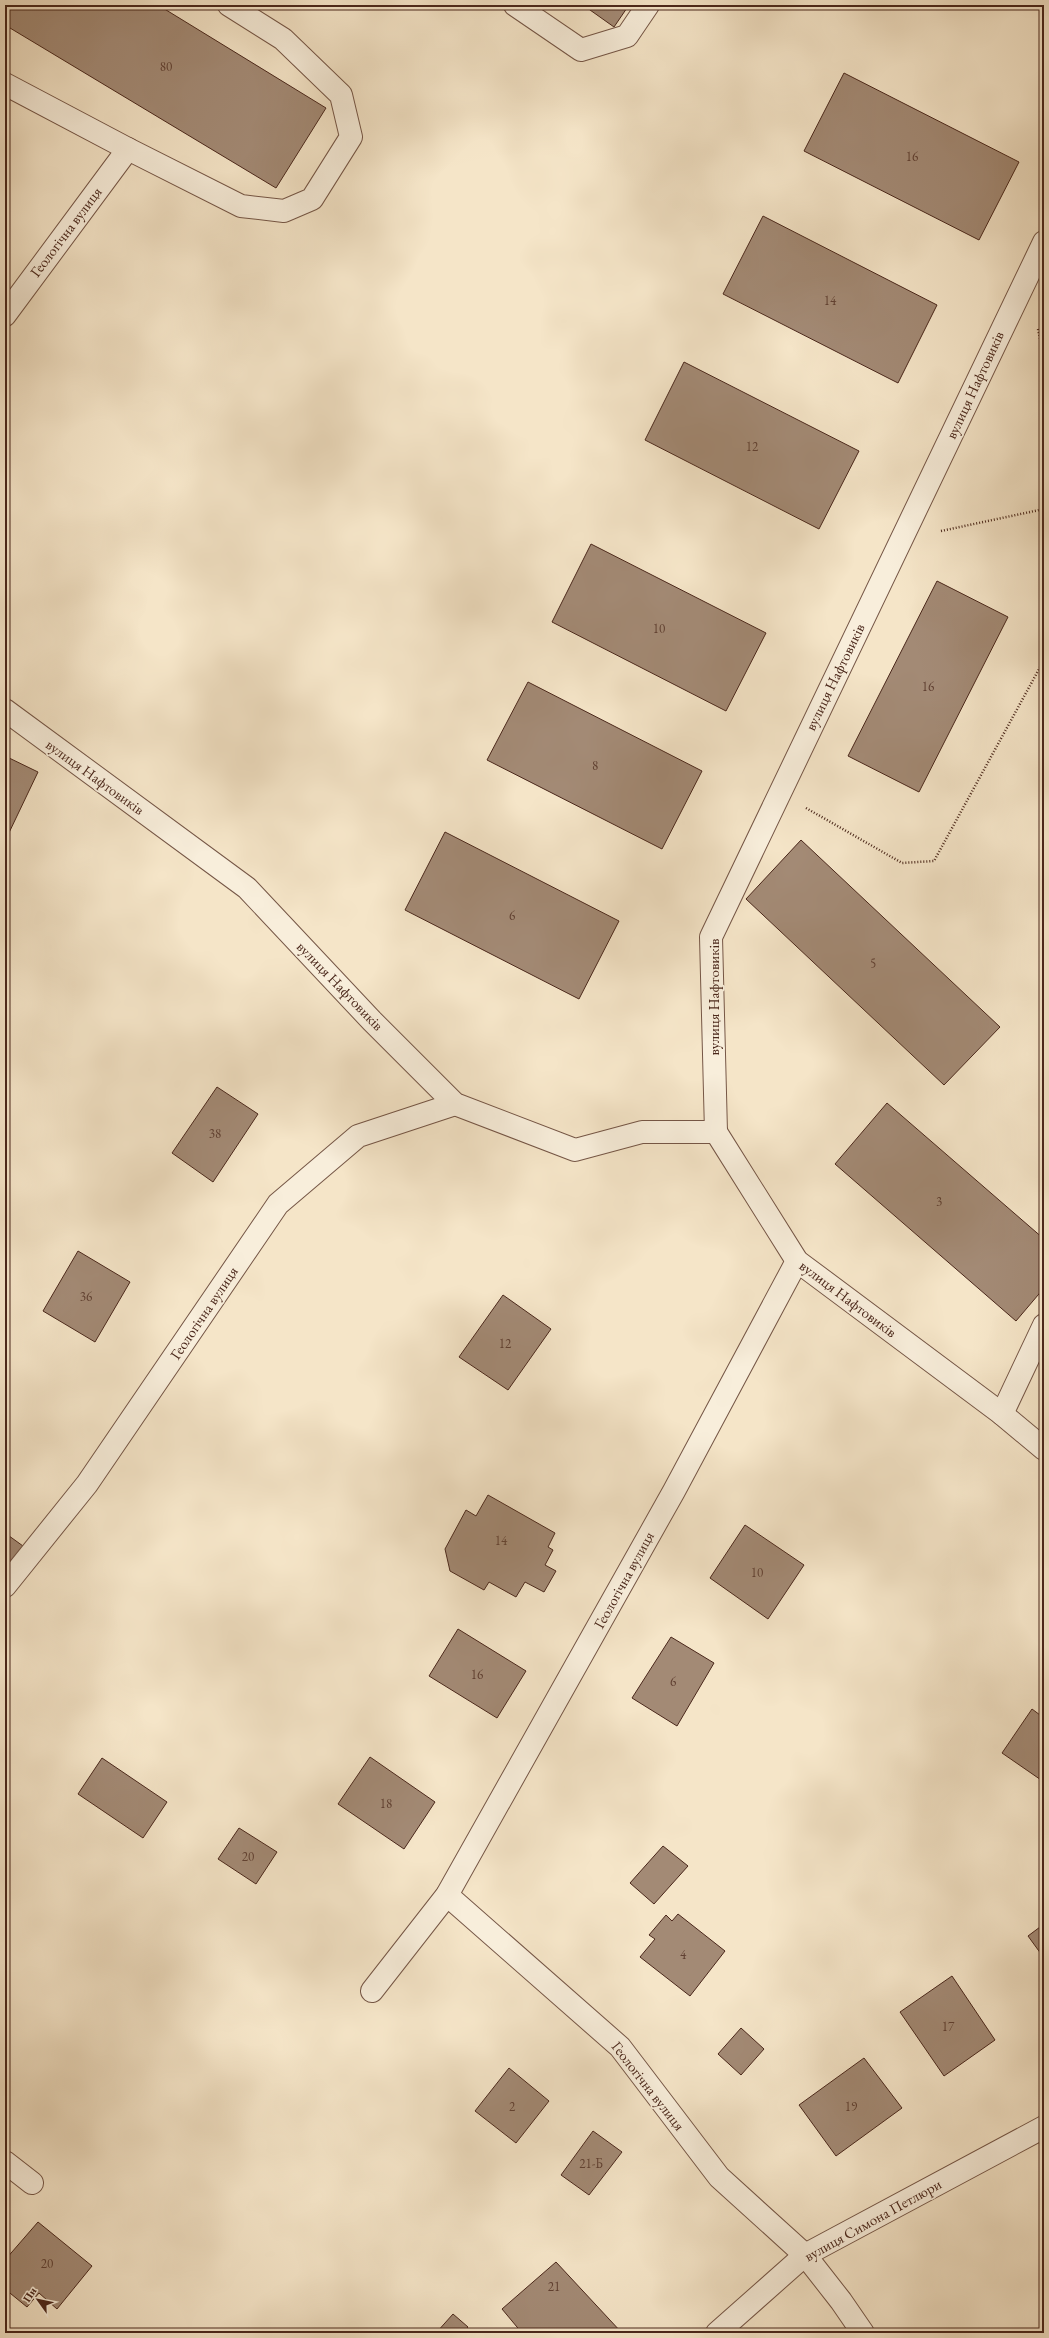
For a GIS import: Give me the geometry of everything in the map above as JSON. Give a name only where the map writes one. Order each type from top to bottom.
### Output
[{"type":"street","points":[[5,84],[128,149],[241,206],[284,211],[312,199],[351,137],[341,95],[283,39],[229,5]]},
{"type":"street","points":[[515,5],[581,50],[627,36],[648,5]]},
{"type":"street","name":"Геологічна вулиця","points":[[5,315],[128,149]]},
{"type":"street","name":"вулиця Нафтовиків","points":[[1044,242],[1036,280],[901,540],[711,937],[716,1132],[797,1261],[1002,1414],[1044,1449]]},
{"type":"street","name":"вулиця Нафтовиків","points":[[5,710],[247,888],[372,1021],[455,1104],[575,1150],[642,1132],[716,1132]]},
{"type":"street","name":"Геологічна вулиця","points":[[5,1586],[87,1484],[278,1204],[358,1136],[455,1104]]},
{"type":"street","name":"Геологічна вулиця","points":[[372,1991],[447,1895],[674,1491],[797,1261]]},
{"type":"street","points":[[1002,1414],[1044,1325]]},
{"type":"street","name":"Геологічна вулиця","points":[[447,1895],[620,2047],[719,2177],[805,2255],[842,2301],[862,2333]]},
{"type":"street","name":"вулиця Симона Петлюри","points":[[716,2333],[805,2255],[1044,2127]]},
{"type":"street","points":[[5,2162],[32,2183]]},
{"type":"path","points":[[901,540],[1044,509]]},
{"type":"path","points":[[780,793],[902,863],[934,861],[1044,660]]},
{"type":"building","points":[[5,5],[158,5],[326,108],[276,188],[5,25]]},
{"type":"building","points":[[583,5],[629,5],[614,27]]},
{"type":"building","points":[[844,73],[1019,162],[979,240],[804,151]]},
{"type":"building","points":[[763,216],[937,305],[898,383],[723,294]]},
{"type":"building","points":[[684,362],[859,451],[819,529],[645,440]]},
{"type":"building","points":[[591,544],[766,633],[726,711],[552,622]]},
{"type":"building","points":[[937,581],[1008,617],[919,792],[848,756]]},
{"type":"building","points":[[528,682],[702,771],[662,849],[487,760]]},
{"type":"building","points":[[5,756],[38,772],[6,839],[5,839]]},
{"type":"building","points":[[445,832],[619,921],[579,999],[405,910]]},
{"type":"building","points":[[801,840],[1000,1027],[944,1085],[746,899]]},
{"type":"building","points":[[217,1087],[258,1114],[213,1182],[172,1153]]},
{"type":"building","points":[[887,1103],[1044,1239],[1044,1288],[1016,1321],[835,1164]]},
{"type":"building","points":[[78,1251],[130,1282],[95,1342],[43,1311]]},
{"type":"building","points":[[503,1295],[551,1329],[508,1390],[459,1357]]},
{"type":"building","points":[[488,1495],[555,1533],[548,1547],[553,1550],[545,1565],[556,1571],[544,1592],[525,1582],[516,1597],[489,1582],[484,1590],[450,1571],[445,1549],[466,1510],[476,1516]]},
{"type":"building","points":[[745,1525],[804,1565],[768,1619],[710,1578]]},
{"type":"building","points":[[5,1533],[23,1546],[5,1573]]},
{"type":"building","points":[[458,1629],[526,1671],[497,1718],[429,1676]]},
{"type":"building","points":[[671,1637],[714,1663],[677,1726],[632,1698]]},
{"type":"building","points":[[1032,1709],[1044,1718],[1044,1782],[1002,1753]]},
{"type":"building","points":[[370,1757],[435,1802],[404,1849],[338,1804]]},
{"type":"building","points":[[102,1758],[167,1802],[143,1838],[78,1794]]},
{"type":"building","points":[[239,1828],[277,1852],[256,1884],[218,1859]]},
{"type":"building","points":[[663,1846],[688,1866],[654,1904],[630,1883]]},
{"type":"building","points":[[678,1914],[725,1951],[690,1996],[640,1957],[655,1939],[649,1935],[666,1915],[672,1921]]},
{"type":"building","points":[[1044,1924],[1044,1958],[1028,1936]]},
{"type":"building","points":[[952,1976],[995,2040],[944,2076],[900,2012]]},
{"type":"building","points":[[741,2028],[764,2049],[741,2075],[718,2054]]},
{"type":"building","points":[[864,2058],[902,2108],[836,2156],[799,2105]]},
{"type":"building","points":[[509,2068],[549,2101],[516,2143],[475,2111]]},
{"type":"building","points":[[593,2131],[622,2152],[589,2195],[561,2175]]},
{"type":"building","points":[[38,2222],[92,2266],[57,2309],[39,2293],[27,2307],[5,2289],[5,2260]]},
{"type":"building","points":[[556,2262],[622,2333],[522,2333],[502,2309]]},
{"type":"building","points":[[453,2314],[468,2327],[463,2333],[436,2333]]}]
